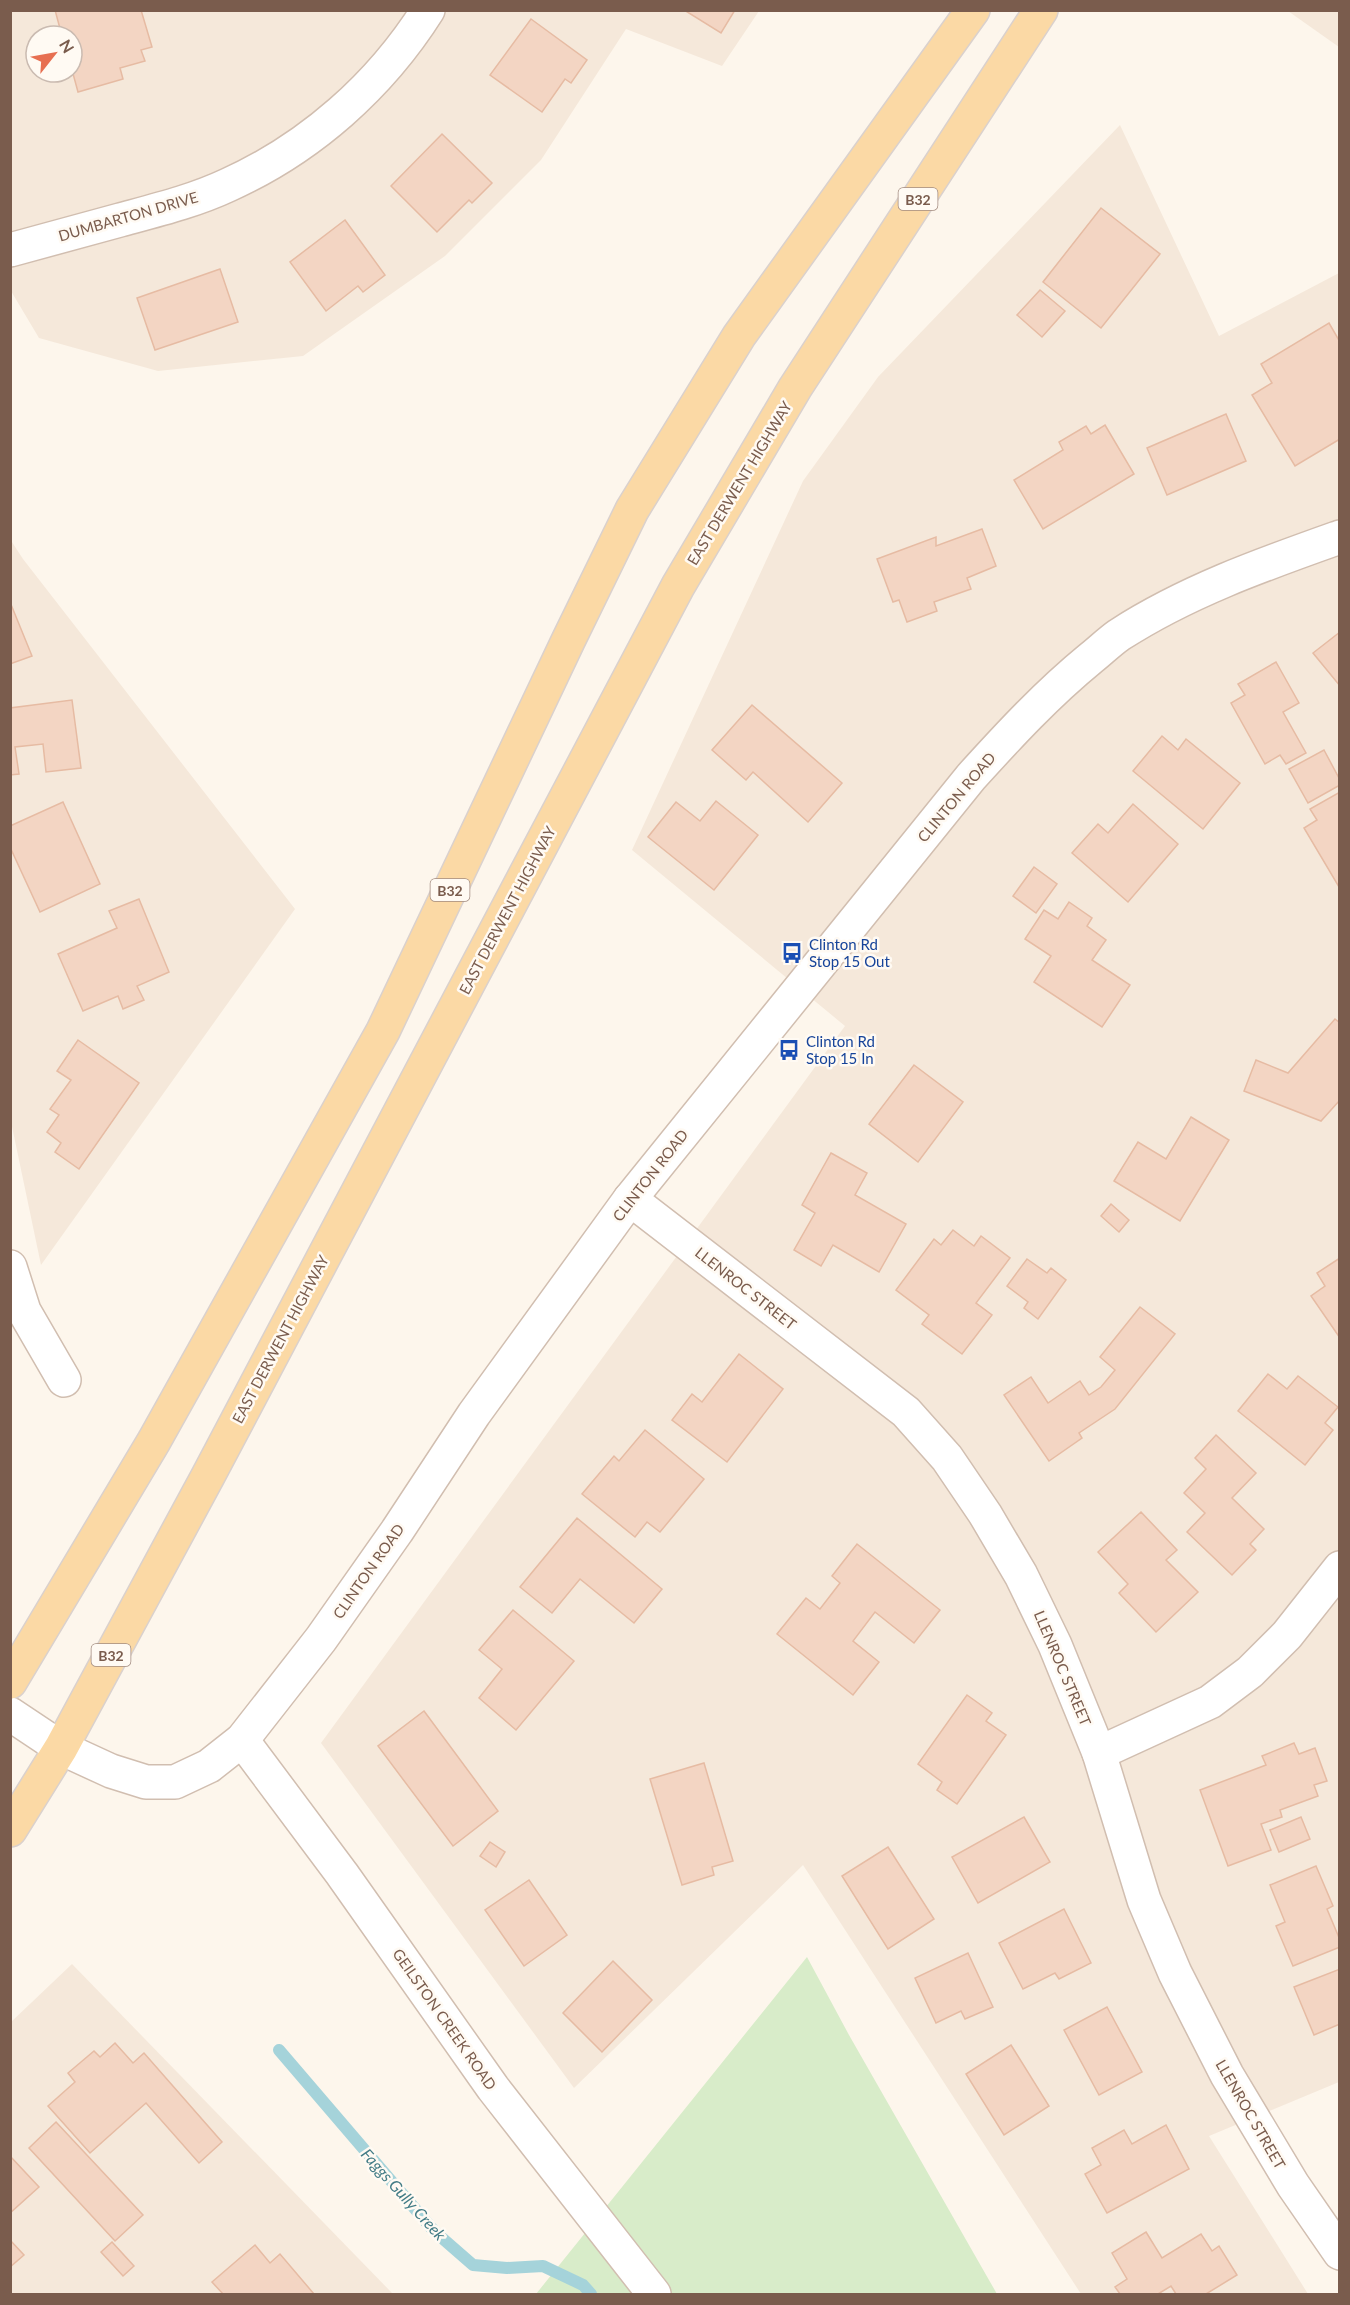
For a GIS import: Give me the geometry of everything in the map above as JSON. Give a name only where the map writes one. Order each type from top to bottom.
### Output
[{"type":"main road","name":"B32","points":[[10,1682],[154,1441],[383,1031],[562,652],[632,510],[738,336],[972,10]]},
{"type":"main road","name":"EAST DERWENT HIGHWAY","points":[[10,1830],[61,1748],[208,1476],[678,586],[795,388],[1041,10]]},
{"type":"street","name":"DUMBARTON DRIVE","points":[[10,250],[170,207],[229,185],[285,154],[335,118],[381,74],[416,30],[428,10]]},
{"type":"street","name":"CLINTON ROAD","points":[[10,1714],[61,1748],[111,1771],[146,1782],[175,1782],[209,1766],[242,1740],[321,1639],[397,1531],[474,1414],[630,1199],[971,777],[1023,719],[1117,636],[1165,608],[1225,580],[1340,537]]},
{"type":"street","name":"LLENROC STREET","points":[[630,1199],[906,1412],[947,1458],[985,1514],[1021,1575],[1055,1645],[1099,1753],[1144,1900],[1175,1973],[1227,2075],[1293,2185],[1340,2253]]},
{"type":"street","points":[[10,1267],[24,1311],[64,1380]]},
{"type":"street","points":[[1099,1753],[1210,1702],[1250,1672],[1287,1635],[1340,1568]]},
{"type":"street","name":"GEILSTON CREEK ROAD","points":[[242,1740],[342,1874],[493,2088],[654,2295]]},
{"type":"shaded area","points":[[11,11],[759,11],[722,66],[626,29],[541,160],[445,256],[303,356],[158,371],[39,338],[11,291]]},
{"type":"shaded area","points":[[1288,11],[1339,11],[1339,47]]},
{"type":"shaded area","points":[[1120,125],[1219,336],[1339,273],[1339,2082],[1209,2136],[1308,2294],[1081,2294],[803,1865],[574,2088],[321,1743],[845,1026],[632,850],[803,481],[878,377]]},
{"type":"shaded area","points":[[10,539],[23,559],[295,909],[41,1265],[10,1117]]},
{"type":"shaded area","points":[[72,1964],[393,2294],[11,2294],[11,2022]]},
{"type":"green space","points":[[807,1957],[997,2294],[536,2294]]},
{"type":"building","points":[[55,10],[141,10],[152,47],[141,50],[145,61],[120,68],[123,79],[78,92],[76,84],[84,84],[84,24],[59,24]]},
{"type":"building","points":[[684,10],[735,10],[721,33]]},
{"type":"building","points":[[531,19],[587,60],[571,83],[565,79],[542,112],[490,75]]},
{"type":"building","points":[[442,134],[492,183],[472,203],[469,200],[437,232],[391,186]]},
{"type":"building","points":[[1101,208],[1160,254],[1101,328],[1043,282]]},
{"type":"building","points":[[345,220],[385,275],[363,292],[358,286],[326,311],[290,262]]},
{"type":"building","points":[[220,269],[238,322],[155,350],[137,298]]},
{"type":"building","points":[[1040,290],[1065,311],[1042,337],[1017,315]]},
{"type":"building","points":[[1329,323],[1340,342],[1340,439],[1295,466],[1252,395],[1272,383],[1261,364]]},
{"type":"building","points":[[1226,414],[1246,461],[1167,495],[1147,448]]},
{"type":"building","points":[[1105,425],[1134,474],[1043,529],[1014,480],[1063,450],[1059,442],[1086,426],[1091,434]]},
{"type":"building","points":[[982,529],[996,566],[967,578],[971,589],[934,602],[937,611],[907,622],[899,600],[893,602],[877,559],[936,537],[936,546]]},
{"type":"building","points":[[10,602],[32,656],[10,664]]},
{"type":"building","points":[[1340,632],[1340,686],[1313,653]]},
{"type":"building","points":[[1276,662],[1299,703],[1283,712],[1306,753],[1286,764],[1280,755],[1265,764],[1231,703],[1245,695],[1238,684]]},
{"type":"building","points":[[72,700],[81,768],[46,772],[43,744],[15,747],[19,774],[10,775],[10,708]]},
{"type":"building","points":[[752,705],[842,783],[808,822],[753,772],[746,780],[712,750]]},
{"type":"building","points":[[1162,736],[1178,750],[1186,739],[1240,783],[1203,829],[1133,771]]},
{"type":"building","points":[[1324,750],[1340,780],[1340,785],[1308,803],[1289,769]]},
{"type":"building","points":[[1340,792],[1339,887],[1304,828],[1317,820],[1310,809]]},
{"type":"building","points":[[716,801],[758,835],[714,890],[648,837],[676,802],[700,821]]},
{"type":"building","points":[[63,802],[100,884],[40,912],[10,847],[10,826]]},
{"type":"building","points":[[1133,804],[1178,844],[1128,902],[1072,853],[1098,824],[1108,833]]},
{"type":"building","points":[[1034,867],[1057,884],[1036,913],[1013,896]]},
{"type":"building","points":[[139,899],[169,972],[137,986],[144,1000],[123,1009],[118,996],[83,1011],[58,954],[117,928],[109,911]]},
{"type":"building","points":[[1069,902],[1092,918],[1087,926],[1106,940],[1092,960],[1130,985],[1102,1027],[1034,982],[1051,956],[1025,939],[1044,910],[1058,919]]},
{"type":"building","points":[[1335,1019],[1340,1023],[1340,1100],[1321,1121],[1244,1091],[1256,1060],[1288,1073]]},
{"type":"building","points":[[78,1040],[139,1083],[79,1169],[55,1152],[61,1143],[47,1132],[59,1115],[50,1109],[71,1080],[57,1071]]},
{"type":"building","points":[[914,1065],[963,1102],[918,1162],[869,1124]]},
{"type":"building","points":[[1191,1117],[1229,1140],[1180,1221],[1114,1181],[1138,1142],[1166,1159]]},
{"type":"building","points":[[831,1153],[867,1173],[855,1195],[906,1224],[879,1272],[833,1245],[821,1266],[794,1250],[815,1213],[802,1205]]},
{"type":"building","points":[[1111,1204],[1129,1220],[1119,1232],[1101,1216]]},
{"type":"building","points":[[953,1230],[974,1246],[981,1236],[1010,1258],[976,1303],[992,1315],[962,1354],[922,1324],[929,1315],[896,1290],[934,1239],[941,1245]]},
{"type":"building","points":[[1340,1258],[1340,1338],[1311,1296],[1325,1286],[1317,1273]]},
{"type":"building","points":[[1027,1259],[1047,1273],[1051,1268],[1066,1280],[1038,1319],[1024,1308],[1028,1302],[1007,1286]]},
{"type":"building","points":[[1140,1307],[1175,1334],[1115,1409],[1079,1433],[1082,1438],[1049,1461],[1004,1395],[1031,1377],[1048,1403],[1080,1381],[1089,1395],[1101,1387],[1115,1370],[1100,1357]]},
{"type":"building","points":[[739,1354],[783,1389],[727,1462],[672,1420],[692,1394],[702,1402]]},
{"type":"building","points":[[1268,1374],[1287,1389],[1298,1376],[1338,1407],[1325,1423],[1333,1430],[1305,1465],[1238,1411]]},
{"type":"building","points":[[645,1430],[704,1479],[660,1532],[647,1522],[635,1537],[582,1494],[614,1456],[619,1461]]},
{"type":"building","points":[[1216,1435],[1256,1473],[1232,1498],[1264,1529],[1250,1544],[1256,1550],[1232,1575],[1187,1532],[1205,1513],[1184,1493],[1206,1469],[1195,1458]]},
{"type":"building","points":[[1141,1512],[1177,1550],[1166,1560],[1198,1592],[1156,1632],[1119,1593],[1128,1584],[1098,1552]]},
{"type":"building","points":[[577,1518],[662,1589],[634,1623],[580,1579],[552,1613],[520,1587]]},
{"type":"building","points":[[857,1544],[940,1610],[914,1643],[875,1612],[853,1641],[879,1662],[853,1695],[777,1634],[806,1598],[820,1609],[840,1583],[832,1576]]},
{"type":"building","points":[[513,1610],[574,1661],[516,1730],[479,1698],[502,1669],[479,1650]]},
{"type":"building","points":[[967,1695],[992,1713],[986,1721],[1006,1735],[957,1804],[937,1790],[942,1782],[918,1764]]},
{"type":"building","points":[[424,1711],[498,1811],[453,1846],[378,1746]]},
{"type":"building","points":[[1294,1743],[1299,1754],[1315,1748],[1327,1781],[1314,1785],[1318,1796],[1280,1810],[1282,1817],[1261,1824],[1271,1850],[1228,1866],[1200,1790],[1266,1765],[1262,1756]]},
{"type":"building","points":[[704,1763],[733,1861],[712,1867],[714,1875],[682,1885],[650,1779]]},
{"type":"building","points":[[1024,1817],[1050,1862],[978,1903],[952,1857]]},
{"type":"building","points":[[1301,1817],[1310,1839],[1279,1852],[1270,1830]]},
{"type":"building","points":[[490,1842],[505,1852],[496,1867],[480,1856]]},
{"type":"building","points":[[888,1847],[934,1919],[888,1949],[842,1876]]},
{"type":"building","points":[[1316,1866],[1333,1906],[1327,1909],[1340,1940],[1340,1947],[1293,1966],[1276,1926],[1285,1922],[1270,1885]]},
{"type":"building","points":[[529,1880],[567,1935],[524,1966],[485,1910]]},
{"type":"building","points":[[1064,1909],[1091,1963],[1059,1979],[1055,1973],[1023,1989],[999,1943]]},
{"type":"building","points":[[968,1953],[993,2007],[965,2019],[961,2011],[936,2023],[915,1978]]},
{"type":"building","points":[[613,1961],[652,2000],[602,2052],[563,2013]]},
{"type":"building","points":[[1340,1969],[1340,2024],[1314,2035],[1294,1987]]},
{"type":"building","points":[[1107,2007],[1142,2072],[1099,2095],[1064,2030]]},
{"type":"building","points":[[115,2043],[133,2063],[144,2053],[222,2142],[199,2163],[146,2103],[90,2153],[48,2106],[75,2082],[68,2073],[94,2051],[100,2057]]},
{"type":"building","points":[[1011,2045],[1049,2106],[1004,2135],[966,2074]]},
{"type":"building","points":[[56,2122],[143,2215],[115,2241],[29,2148]]},
{"type":"building","points":[[1166,2125],[1189,2169],[1107,2213],[1085,2174],[1101,2165],[1092,2148],[1124,2130],[1132,2144]]},
{"type":"building","points":[[10,2156],[39,2187],[10,2213]]},
{"type":"building","points":[[1146,2232],[1162,2258],[1201,2234],[1212,2251],[1219,2246],[1237,2275],[1206,2294],[1176,2294],[1171,2286],[1158,2294],[1120,2294],[1115,2287],[1127,2279],[1112,2253]]},
{"type":"building","points":[[10,2240],[24,2255],[10,2267]]},
{"type":"building","points":[[112,2242],[134,2266],[123,2276],[101,2252]]},
{"type":"building","points":[[255,2245],[270,2263],[280,2254],[314,2294],[223,2294],[212,2282]]},
{"type":"waterway","name":"Faggs Gully Creek","points":[[279,2050],[434,2231],[473,2265],[507,2268],[543,2266],[583,2285],[591,2294]]},
{"type":"place","name":"Clinton Rd Stop 15 Out","points":[[792,953]]},
{"type":"place","name":"Clinton Rd Stop 15 In","points":[[789,1050]]}]
